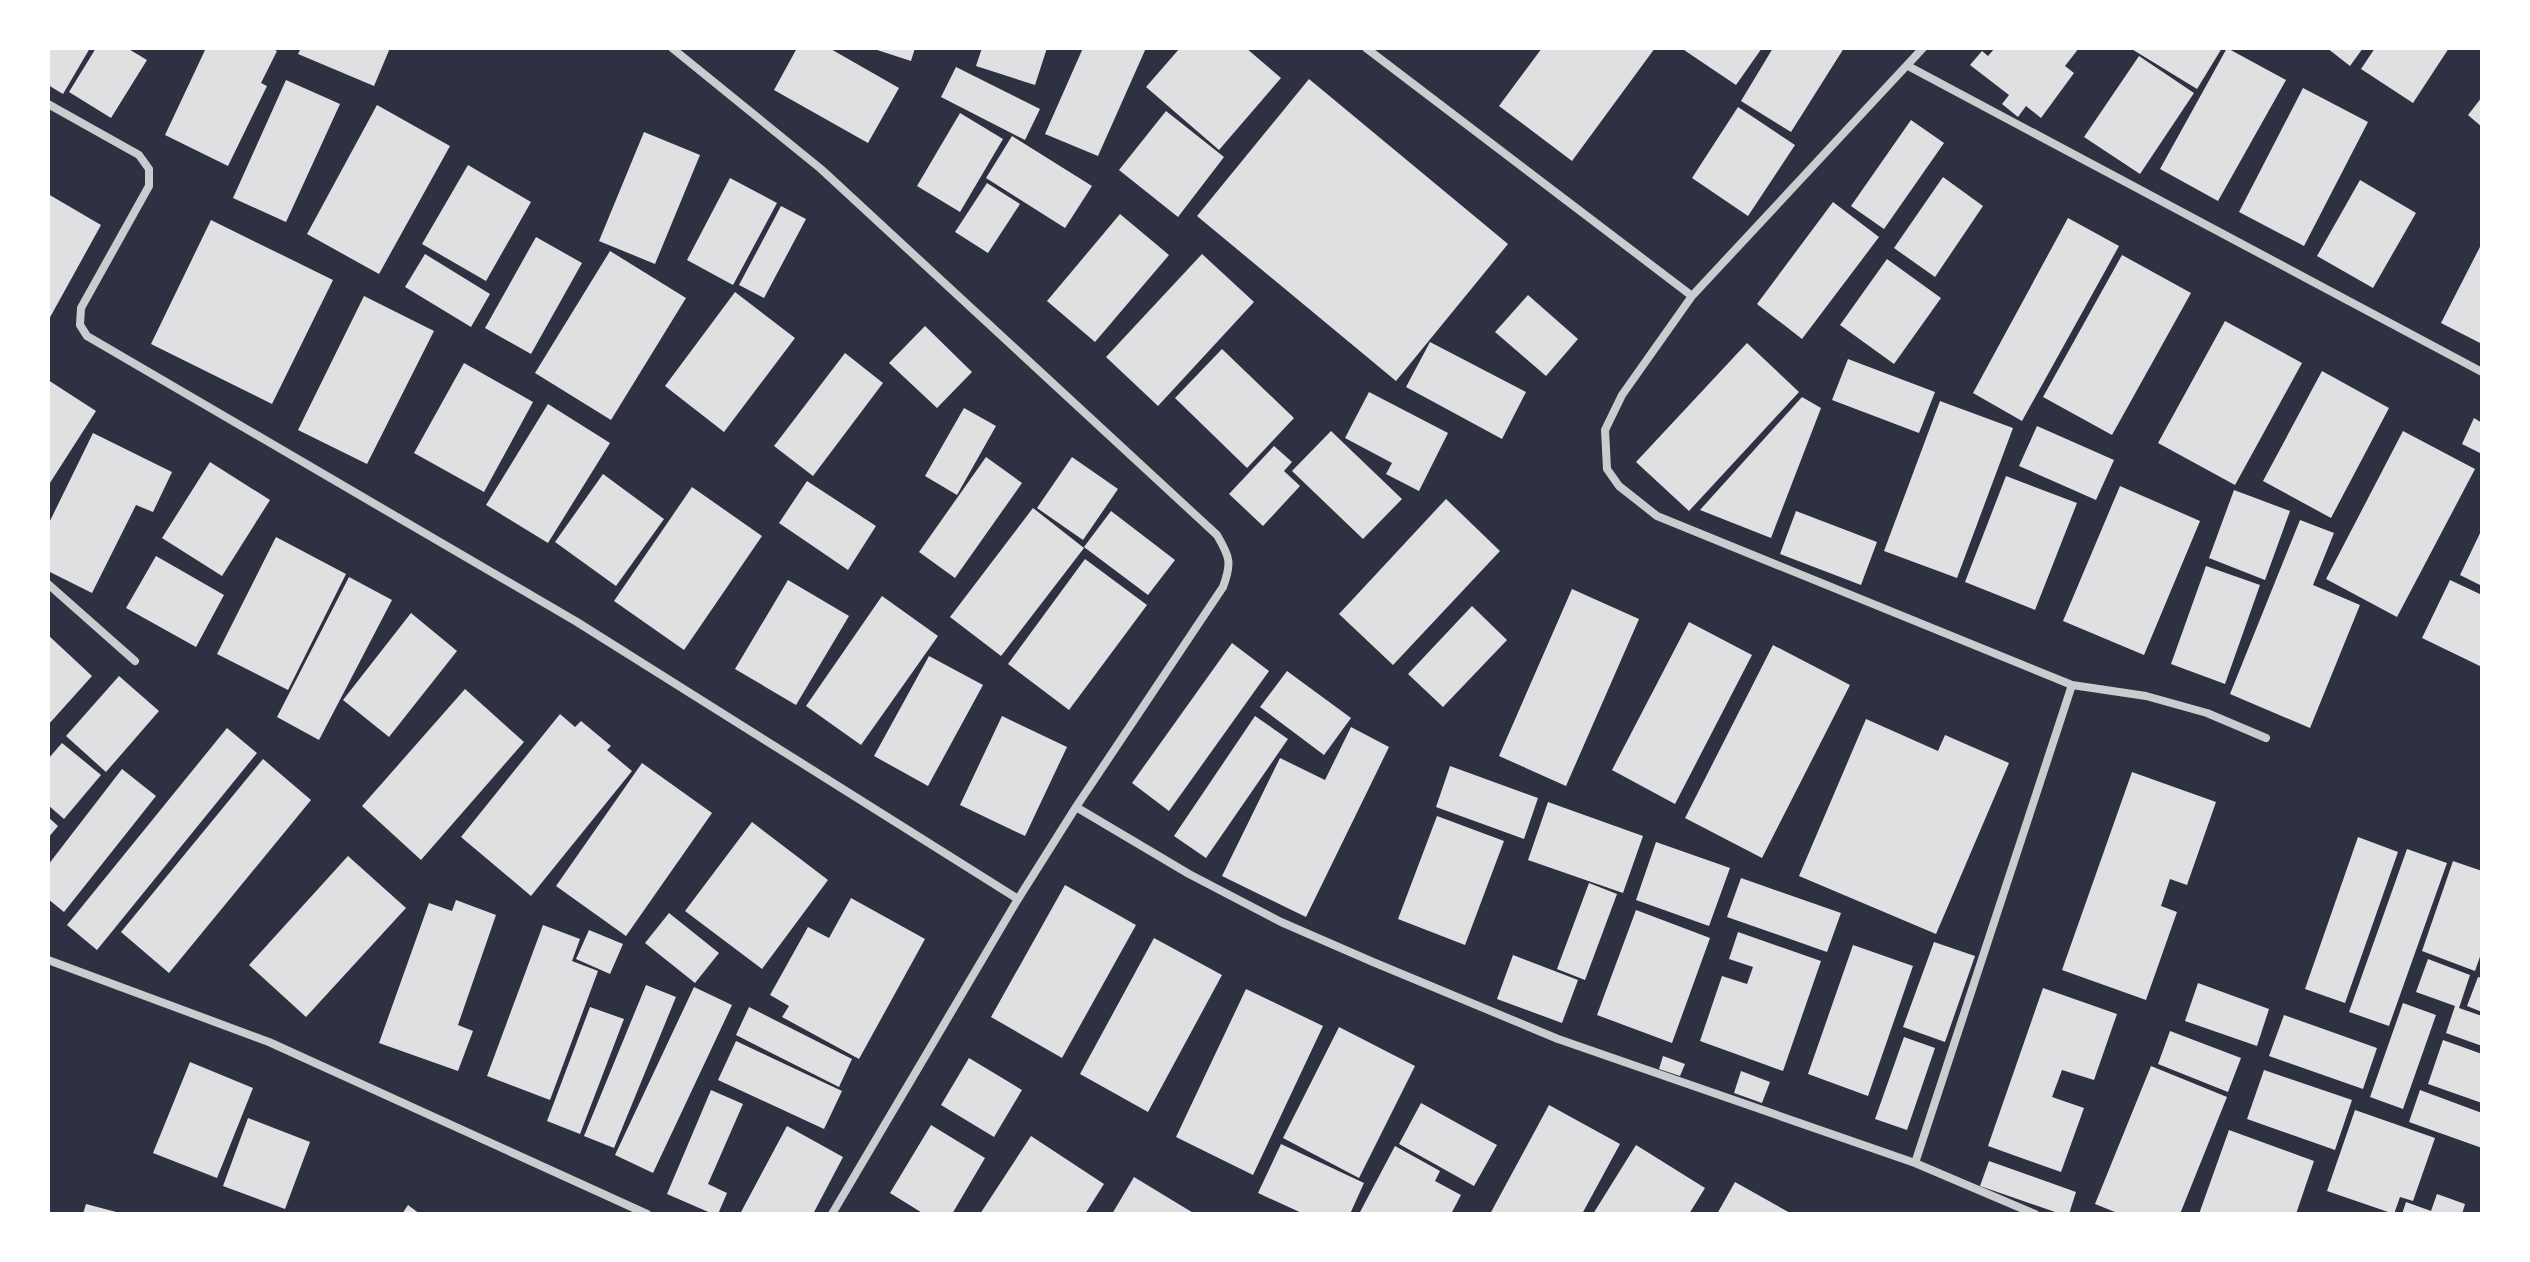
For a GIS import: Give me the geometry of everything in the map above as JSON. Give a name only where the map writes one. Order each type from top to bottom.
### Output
[{"type":"street","points":[[672,48],[821,169],[901,241],[1217,535],[1228,553],[1230,569],[1223,587],[1018,899],[832,1214]]},
{"type":"street","points":[[1366,48],[1692,296]]},
{"type":"street","points":[[1923,48],[1692,296],[1622,395],[1605,430],[1607,469],[1619,486],[1657,516],[2072,685],[2146,696],[2207,713],[2266,738]]},
{"type":"street","points":[[1908,66],[2482,372]]},
{"type":"street","points":[[48,104],[139,155],[149,169],[149,186],[81,308],[80,325],[87,336],[577,622],[1018,899]]},
{"type":"street","points":[[48,584],[135,661]]},
{"type":"street","points":[[1915,1163],[2072,685]]},
{"type":"street","points":[[1076,807],[1189,874],[1281,922],[1373,962],[1558,1039],[1915,1163],[2035,1214]]},
{"type":"street","points":[[48,960],[269,1042],[647,1214]]},
{"type":"building","points":[[48,48],[90,48],[63,94],[48,85]]},
{"type":"building","points":[[96,48],[127,48],[147,60],[111,118],[69,92]]},
{"type":"building","points":[[206,48],[270,48],[277,51],[261,83],[267,86],[228,166],[165,135]]},
{"type":"building","points":[[301,48],[390,48],[374,86],[298,54]]},
{"type":"building","points":[[797,48],[829,48],[899,88],[868,143],[774,90]]},
{"type":"building","points":[[871,48],[915,48],[911,61]]},
{"type":"building","points":[[982,48],[1047,48],[1035,85],[976,66]]},
{"type":"building","points":[[1083,48],[1146,48],[1098,156],[1045,134]]},
{"type":"building","points":[[1180,48],[1246,48],[1281,78],[1219,150],[1146,87]]},
{"type":"building","points":[[1542,48],[1655,48],[1572,161],[1499,106]]},
{"type":"building","points":[[1762,48],[1736,85],[1684,50]]},
{"type":"building","points":[[1773,48],[1844,48],[1791,132],[1741,101]]},
{"type":"building","points":[[1995,48],[2079,48],[2065,66],[2074,73],[2041,118],[2026,106],[2018,117],[2002,104],[2009,95],[1970,65],[1982,51],[1988,56]]},
{"type":"building","points":[[2130,48],[2222,48],[2197,89]]},
{"type":"building","points":[[2227,48],[2286,80],[2218,201],[2160,169]]},
{"type":"building","points":[[2327,48],[2363,48],[2350,66]]},
{"type":"building","points":[[2375,48],[2449,48],[2413,103],[2361,69]]},
{"type":"building","points":[[2139,56],[2194,93],[2140,174],[2084,137]]},
{"type":"building","points":[[956,67],[1040,109],[1025,140],[941,97]]},
{"type":"building","points":[[1309,79],[1508,244],[1396,381],[1197,216]]},
{"type":"building","points":[[286,80],[340,104],[286,222],[233,198]]},
{"type":"building","points":[[2303,88],[2368,122],[2304,246],[2239,212]]},
{"type":"building","points":[[2482,97],[2482,127],[2468,115]]},
{"type":"building","points":[[377,105],[450,146],[379,274],[307,234]]},
{"type":"building","points":[[1738,107],[1795,145],[1748,216],[1692,178]]},
{"type":"building","points":[[1166,111],[1224,157],[1178,217],[1119,170]]},
{"type":"building","points":[[960,113],[1003,139],[960,212],[917,186]]},
{"type":"building","points":[[1911,120],[1944,143],[1884,229],[1851,206]]},
{"type":"building","points":[[644,132],[700,155],[655,264],[599,241]]},
{"type":"building","points":[[1012,136],[1092,186],[1065,228],[986,178]]},
{"type":"building","points":[[468,165],[531,202],[486,281],[422,244]]},
{"type":"building","points":[[1943,177],[1983,206],[1935,277],[1894,248]]},
{"type":"building","points":[[730,178],[777,203],[733,285],[687,260]]},
{"type":"building","points":[[2360,180],[2416,213],[2373,288],[2317,256]]},
{"type":"building","points":[[987,183],[1020,204],[988,253],[955,232]]},
{"type":"building","points":[[48,194],[101,225],[48,321]]},
{"type":"building","points":[[1833,202],[1879,237],[1802,339],[1757,304]]},
{"type":"building","points":[[781,206],[806,219],[764,298],[739,285]]},
{"type":"building","points":[[1120,214],[1169,255],[1095,342],[1047,301]]},
{"type":"building","points":[[2068,218],[2119,246],[2022,421],[1973,393]]},
{"type":"building","points":[[211,220],[333,280],[272,404],[151,344]]},
{"type":"building","points":[[536,237],[582,263],[531,354],[485,328]]},
{"type":"building","points":[[2482,243],[2482,344],[2441,323]]},
{"type":"building","points":[[610,251],[686,298],[611,420],[535,373]]},
{"type":"building","points":[[425,254],[490,294],[471,327],[405,287]]},
{"type":"building","points":[[1202,254],[1254,302],[1158,406],[1106,357]]},
{"type":"building","points":[[2122,255],[2191,293],[2112,435],[2043,397]]},
{"type":"building","points":[[1887,259],[1941,298],[1894,364],[1840,325]]},
{"type":"building","points":[[735,292],[795,338],[724,432],[665,386]]},
{"type":"building","points":[[1528,295],[1578,339],[1546,376],[1495,332]]},
{"type":"building","points":[[364,296],[434,331],[367,464],[298,430]]},
{"type":"building","points":[[2225,321],[2302,363],[2235,485],[2158,443]]},
{"type":"building","points":[[925,326],[972,372],[937,408],[889,363]]},
{"type":"building","points":[[1430,342],[1526,392],[1502,439],[1406,387]]},
{"type":"building","points":[[1747,343],[1799,392],[1689,511],[1636,462]]},
{"type":"building","points":[[1222,349],[1294,418],[1247,468],[1175,398]]},
{"type":"building","points":[[845,353],[883,383],[813,476],[774,446]]},
{"type":"building","points":[[1848,359],[1935,392],[1919,433],[1832,400]]},
{"type":"building","points":[[464,363],[533,402],[484,492],[414,453]]},
{"type":"building","points":[[2322,371],[2389,408],[2331,518],[2263,481]]},
{"type":"building","points":[[48,380],[96,411],[48,486]]},
{"type":"building","points":[[1369,392],[1448,433],[1419,491],[1386,474],[1392,463],[1345,438]]},
{"type":"building","points":[[1802,397],[1821,408],[1771,538],[1700,510]]},
{"type":"building","points":[[1940,401],[2013,428],[1957,578],[1884,551]]},
{"type":"building","points":[[548,404],[610,443],[548,543],[486,505]]},
{"type":"building","points":[[964,408],[996,426],[957,495],[925,476]]},
{"type":"building","points":[[2474,418],[2482,423],[2482,454],[2462,444]]},
{"type":"building","points":[[2037,426],[2114,460],[2096,500],[2019,466]]},
{"type":"building","points":[[1331,431],[1402,499],[1363,539],[1292,471]]},
{"type":"building","points":[[2403,431],[2475,469],[2397,617],[2326,579]]},
{"type":"building","points":[[93,433],[172,472],[153,512],[136,505],[92,593],[48,571],[48,525]]},
{"type":"building","points":[[1274,446],[1292,462],[1284,471],[1300,486],[1263,526],[1229,494]]},
{"type":"building","points":[[986,457],[1022,483],[955,578],[919,552]]},
{"type":"building","points":[[1072,457],[1118,489],[1083,540],[1037,508]]},
{"type":"building","points":[[210,462],[270,500],[222,576],[162,538]]},
{"type":"building","points":[[603,474],[664,519],[616,586],[555,542]]},
{"type":"building","points":[[2006,476],[2077,503],[2035,610],[1965,582]]},
{"type":"building","points":[[807,481],[876,526],[848,570],[779,523]]},
{"type":"building","points":[[2120,486],[2200,521],[2144,655],[2063,621]]},
{"type":"building","points":[[692,487],[762,536],[684,650],[614,601]]},
{"type":"building","points":[[2234,490],[2290,511],[2265,580],[2209,558]]},
{"type":"building","points":[[1446,499],[1500,551],[1393,665],[1339,614]]},
{"type":"building","points":[[1033,508],[1084,548],[1001,656],[950,617]]},
{"type":"building","points":[[1111,511],[1175,560],[1148,595],[1084,547]]},
{"type":"building","points":[[1796,511],[1877,542],[1861,585],[1780,554]]},
{"type":"building","points":[[2300,520],[2334,533],[2313,585],[2360,605],[2310,728],[2230,694]]},
{"type":"building","points":[[2482,529],[2482,586],[2460,575]]},
{"type":"building","points":[[276,537],[346,574],[288,690],[217,654]]},
{"type":"building","points":[[156,556],[224,595],[196,647],[126,608]]},
{"type":"building","points":[[1085,559],[1147,605],[1069,710],[1008,664]]},
{"type":"building","points":[[2206,566],[2260,585],[2225,684],[2171,664]]},
{"type":"building","points":[[349,577],[392,600],[319,740],[277,717]]},
{"type":"building","points":[[788,580],[849,616],[796,705],[735,669]]},
{"type":"building","points":[[2450,580],[2482,595],[2482,667],[2422,638]]},
{"type":"building","points":[[1572,589],[1639,619],[1566,786],[1499,756]]},
{"type":"building","points":[[882,596],[938,636],[861,745],[806,706]]},
{"type":"building","points":[[1472,606],[1507,640],[1443,707],[1408,674]]},
{"type":"building","points":[[411,613],[457,651],[389,737],[343,700]]},
{"type":"building","points":[[1689,622],[1752,655],[1675,804],[1612,770]]},
{"type":"building","points":[[48,635],[92,676],[48,725]]},
{"type":"building","points":[[1232,643],[1269,671],[1169,811],[1132,783]]},
{"type":"building","points":[[1773,645],[1850,685],[1762,858],[1685,818]]},
{"type":"building","points":[[929,656],[983,685],[928,786],[874,756]]},
{"type":"building","points":[[1287,671],[1351,718],[1324,755],[1260,707]]},
{"type":"building","points":[[119,676],[159,711],[106,772],[66,736]]},
{"type":"building","points":[[465,689],[524,742],[421,860],[362,806]]},
{"type":"building","points":[[560,714],[575,727],[581,721],[611,746],[607,750],[632,771],[531,896],[461,837]]},
{"type":"building","points":[[1002,716],[1067,747],[1025,836],[960,805]]},
{"type":"building","points":[[1255,716],[1288,739],[1206,858],[1174,836]]},
{"type":"building","points":[[1866,719],[1938,751],[1945,735],[2009,763],[1936,934],[1799,876]]},
{"type":"building","points":[[1351,727],[1389,747],[1306,917],[1222,876],[1280,758],[1325,780]]},
{"type":"building","points":[[227,728],[257,753],[97,950],[67,925]]},
{"type":"building","points":[[62,743],[101,775],[64,819],[48,805],[48,759]]},
{"type":"building","points":[[263,759],[311,800],[169,973],[121,932]]},
{"type":"building","points":[[642,763],[712,813],[626,936],[556,886]]},
{"type":"building","points":[[1450,766],[1538,798],[1524,839],[1436,807]]},
{"type":"building","points":[[122,769],[156,796],[64,912],[48,899],[48,865]]},
{"type":"building","points":[[2132,772],[2216,802],[2187,885],[2170,879],[2161,906],[2177,912],[2146,1000],[2062,970]]},
{"type":"building","points":[[1548,802],[1643,836],[1623,893],[1528,860]]},
{"type":"building","points":[[1437,816],[1504,841],[1465,945],[1398,919]]},
{"type":"building","points":[[48,817],[58,826],[48,838]]},
{"type":"building","points":[[752,822],[828,880],[762,969],[685,911]]},
{"type":"building","points":[[2358,837],[2398,852],[2345,1003],[2305,989]]},
{"type":"building","points":[[1656,842],[1730,868],[1709,926],[1636,900]]},
{"type":"building","points":[[2407,849],[2447,863],[2389,1026],[2349,1012]]},
{"type":"building","points":[[348,856],[406,908],[306,1017],[249,965]]},
{"type":"building","points":[[2453,861],[2482,871],[2482,951],[2475,971],[2422,951]]},
{"type":"building","points":[[1741,878],[1841,913],[1827,952],[1727,917]]},
{"type":"building","points":[[1589,883],[1617,894],[1585,980],[1557,969]]},
{"type":"building","points":[[1065,885],[1136,925],[1062,1058],[991,1017]]},
{"type":"building","points":[[851,898],[925,939],[859,1059],[782,1017],[789,1006],[770,995],[808,927],[829,938]]},
{"type":"building","points":[[456,900],[496,915],[458,1025],[473,1031],[458,1071],[379,1043],[429,903],[452,911]]},
{"type":"building","points":[[1636,910],[1710,938],[1672,1043],[1597,1015]]},
{"type":"building","points":[[669,913],[719,953],[695,983],[645,943]]},
{"type":"building","points":[[543,925],[580,939],[572,961],[598,971],[550,1100],[487,1076]]},
{"type":"building","points":[[589,930],[623,944],[610,974],[576,959]]},
{"type":"building","points":[[1738,932],[1821,961],[1783,1071],[1700,1041],[1722,976],[1747,984],[1753,967],[1729,959]]},
{"type":"building","points":[[1154,938],[1222,975],[1148,1112],[1080,1074]]},
{"type":"building","points":[[1934,942],[1975,956],[1945,1042],[1903,1027]]},
{"type":"building","points":[[1853,945],[1913,966],[1868,1096],[1808,1074]]},
{"type":"building","points":[[1513,955],[1578,980],[1562,1023],[1497,999]]},
{"type":"building","points":[[2428,959],[2470,975],[2459,1008],[2482,1016],[2482,1046],[2446,1033],[2455,1006],[2416,992]]},
{"type":"building","points":[[2478,977],[2482,978],[2482,1012],[2467,1006]]},
{"type":"building","points":[[2198,983],[2269,1009],[2257,1046],[2185,1021]]},
{"type":"building","points":[[646,985],[676,997],[614,1148],[584,1136]]},
{"type":"building","points":[[694,987],[732,1005],[653,1173],[615,1155]]},
{"type":"building","points":[[2043,988],[2117,1014],[2094,1080],[2062,1070],[2052,1097],[2084,1108],[2061,1172],[1988,1146]]},
{"type":"building","points":[[1246,989],[1323,1026],[1253,1175],[1176,1137]]},
{"type":"building","points":[[2403,1003],[2436,1015],[2403,1109],[2370,1097]]},
{"type":"building","points":[[590,1007],[624,1019],[580,1134],[547,1121]]},
{"type":"building","points":[[749,1007],[852,1059],[839,1087],[736,1035]]},
{"type":"building","points":[[2284,1015],[2377,1048],[2363,1089],[2269,1056]]},
{"type":"building","points":[[1339,1027],[1415,1066],[1359,1178],[1283,1138]]},
{"type":"building","points":[[2170,1031],[2241,1058],[2228,1092],[2158,1064]]},
{"type":"building","points":[[1904,1037],[1935,1048],[1907,1130],[1875,1119]]},
{"type":"building","points":[[2443,1040],[2482,1054],[2482,1103],[2428,1084]]},
{"type":"building","points":[[736,1041],[842,1091],[824,1129],[718,1080]]},
{"type":"building","points":[[1663,1056],[1685,1064],[1680,1076],[1659,1069]]},
{"type":"building","points":[[969,1058],[1022,1090],[994,1137],[941,1105]]},
{"type":"building","points":[[190,1062],[253,1088],[217,1178],[153,1153]]},
{"type":"building","points":[[2151,1066],[2227,1097],[2180,1214],[2120,1214],[2095,1204]]},
{"type":"building","points":[[2264,1070],[2352,1100],[2335,1150],[2247,1119]]},
{"type":"building","points":[[1741,1071],[1770,1082],[1762,1103],[1734,1093]]},
{"type":"building","points":[[711,1090],[743,1104],[708,1184],[727,1193],[718,1214],[667,1194]]},
{"type":"building","points":[[2420,1090],[2482,1113],[2482,1148],[2409,1122]]},
{"type":"building","points":[[1421,1103],[1497,1145],[1474,1186],[1399,1144]]},
{"type":"building","points":[[1549,1105],[1620,1144],[1582,1214],[1490,1214]]},
{"type":"building","points":[[2355,1110],[2435,1138],[2413,1201],[2400,1197],[2394,1214],[2327,1191]]},
{"type":"building","points":[[248,1118],[310,1142],[285,1209],[223,1186]]},
{"type":"building","points":[[931,1125],[985,1158],[952,1214],[924,1214],[890,1193]]},
{"type":"building","points":[[787,1126],[843,1157],[813,1214],[740,1214]]},
{"type":"building","points":[[2229,1130],[2314,1161],[2296,1214],[2199,1214]]},
{"type":"building","points":[[1031,1136],[1104,1184],[1085,1214],[980,1214]]},
{"type":"building","points":[[1281,1144],[1364,1183],[1350,1214],[1304,1214],[1258,1193]]},
{"type":"building","points":[[1636,1145],[1705,1188],[1689,1214],[1593,1214]]},
{"type":"building","points":[[1395,1146],[1440,1171],[1435,1181],[1461,1195],[1451,1214],[1359,1214]]},
{"type":"building","points":[[1989,1161],[2076,1192],[2069,1214],[2061,1214],[1980,1186]]},
{"type":"building","points":[[1134,1177],[1195,1214],[1112,1214]]},
{"type":"building","points":[[1735,1182],[1792,1214],[1717,1214]]},
{"type":"building","points":[[2437,1194],[2465,1204],[2462,1214],[2402,1214],[2406,1202],[2431,1211]]},
{"type":"building","points":[[86,1204],[120,1213],[120,1214],[83,1214]]},
{"type":"building","points":[[408,1205],[420,1214],[402,1214]]}]
